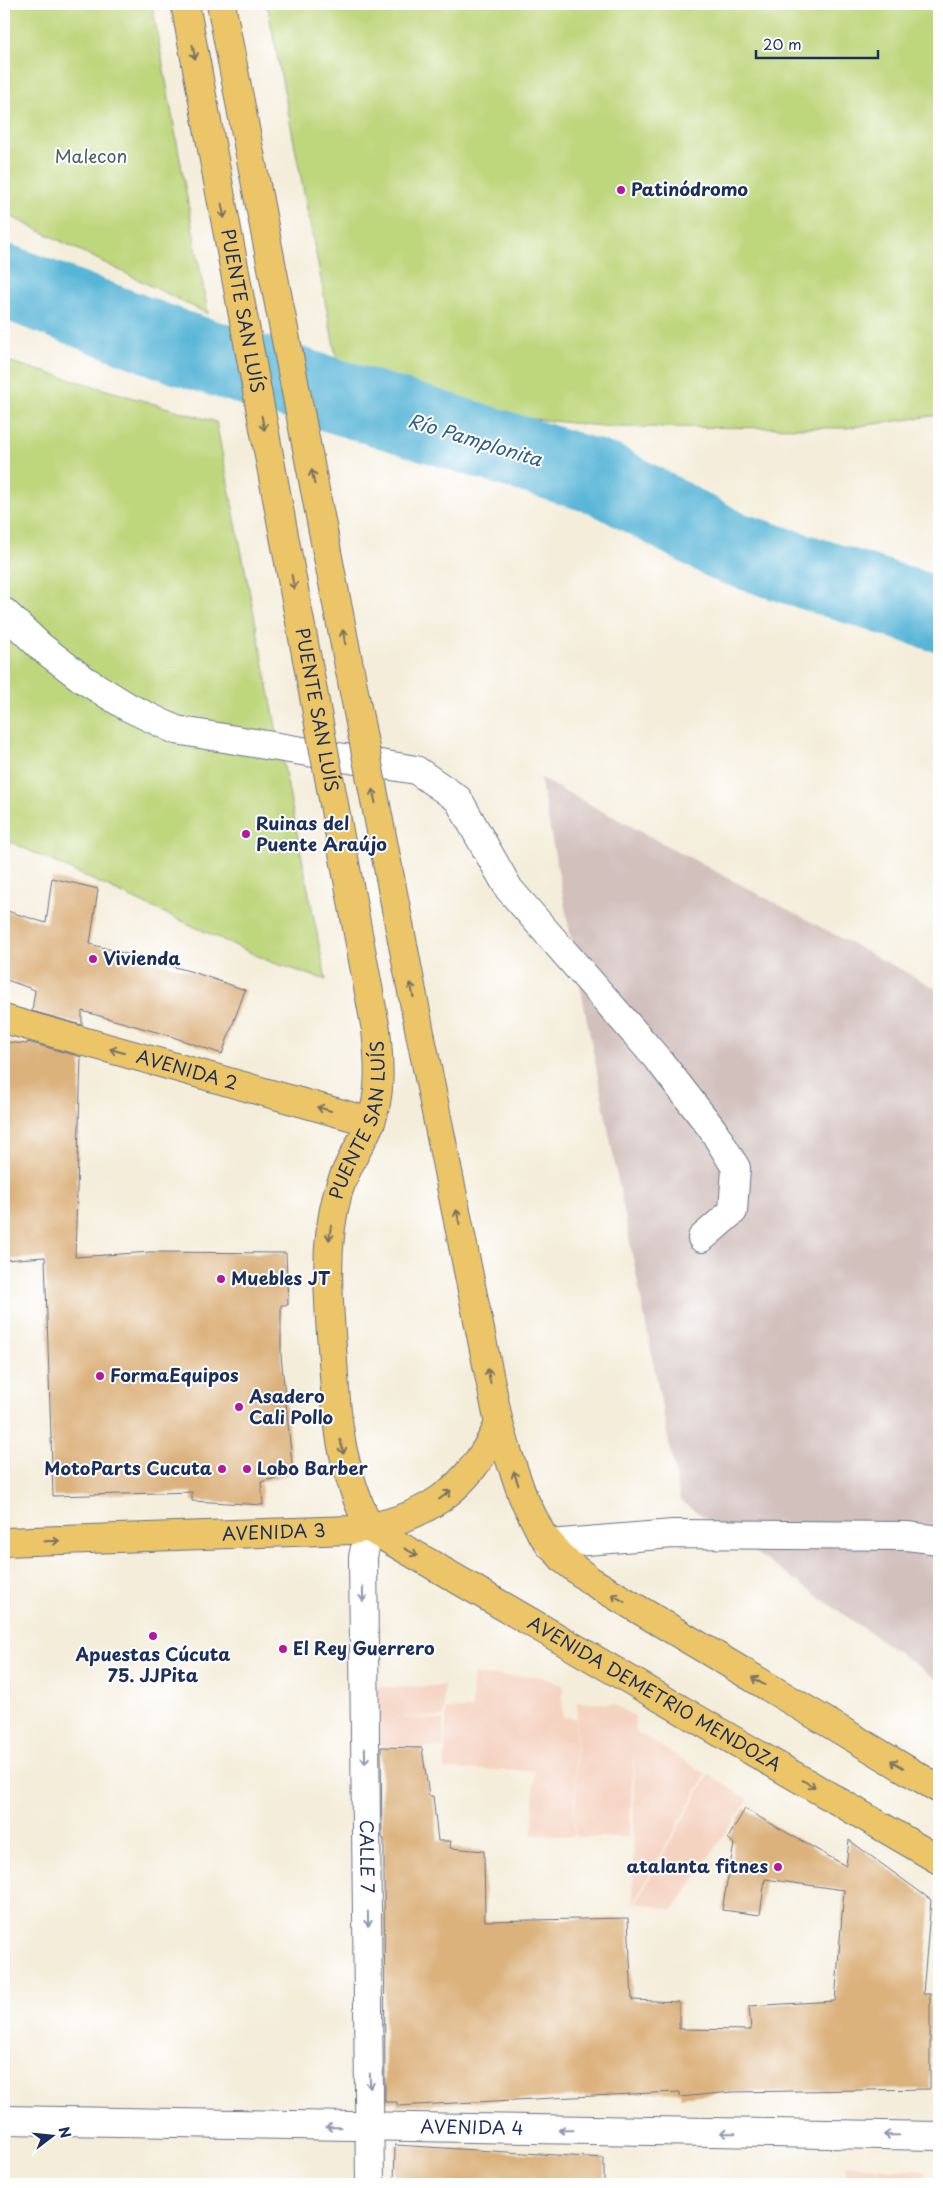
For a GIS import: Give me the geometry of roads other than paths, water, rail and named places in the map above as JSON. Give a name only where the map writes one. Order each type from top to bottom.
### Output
[{"type":"main road","name":"PUENTE SAN LUÍS","points":[[185,4],[376,1030],[380,1063],[378,1093],[370,1122],[348,1166],[338,1194],[328,1251],[328,1291],[338,1426],[353,1485],[369,1528]]},
{"type":"main road","points":[[222,4],[421,1038],[499,1424],[522,1498],[549,1544],[564,1560],[591,1581],[939,1789]]},
{"type":"main road","name":"AVENIDA 2","points":[[4,1019],[370,1122]]},
{"type":"main road","name":"AVENIDA 3","points":[[4,1542],[369,1528],[410,1516],[429,1507],[448,1494],[478,1463],[499,1424]]},
{"type":"main road","name":"AVENIDA DEMETRIO MENDOZA","points":[[369,1528],[939,1860]]},
{"type":"street","points":[[4,612],[41,647],[83,679],[128,707],[176,730],[416,770],[458,799],[509,889],[661,1064],[713,1130],[736,1168],[733,1212],[702,1238]]},
{"type":"street","name":"CALLE 7","points":[[369,1528],[363,1557],[370,2184]]},
{"type":"street","points":[[549,1544],[673,1534],[907,1536],[939,1540]]},
{"type":"street","name":"AVENIDA 4","points":[[4,2120],[939,2136]]},
{"type":"waterway","name":"Río Pamplonita","points":[[4,281],[181,348],[606,480],[729,547],[939,615]]},
{"type":"place","name":"Patinódromo","points":[[621,190]]},
{"type":"place","name":"Ruinas del Puente Araújo","points":[[246,834]]},
{"type":"place","name":"Vivienda","points":[[93,959]]},
{"type":"place","name":"Muebles JT","points":[[221,1279]]},
{"type":"place","name":"FormaEquipos","points":[[100,1376]]},
{"type":"place","name":"Asadero Cali Pollo","points":[[239,1407]]},
{"type":"place","name":"MotoParts Cucuta","points":[[222,1469]]},
{"type":"place","name":"Lobo Barber","points":[[247,1469]]},
{"type":"place","name":"Apuestas Cúcuta 75. JJPita","points":[[153,1636]]},
{"type":"place","name":"El Rey Guerrero","points":[[283,1649]]},
{"type":"place","name":"atalanta fitnes","points":[[778,1867]]},
{"type":"park label","name":"Malecon","points":[[91,157]]}]
